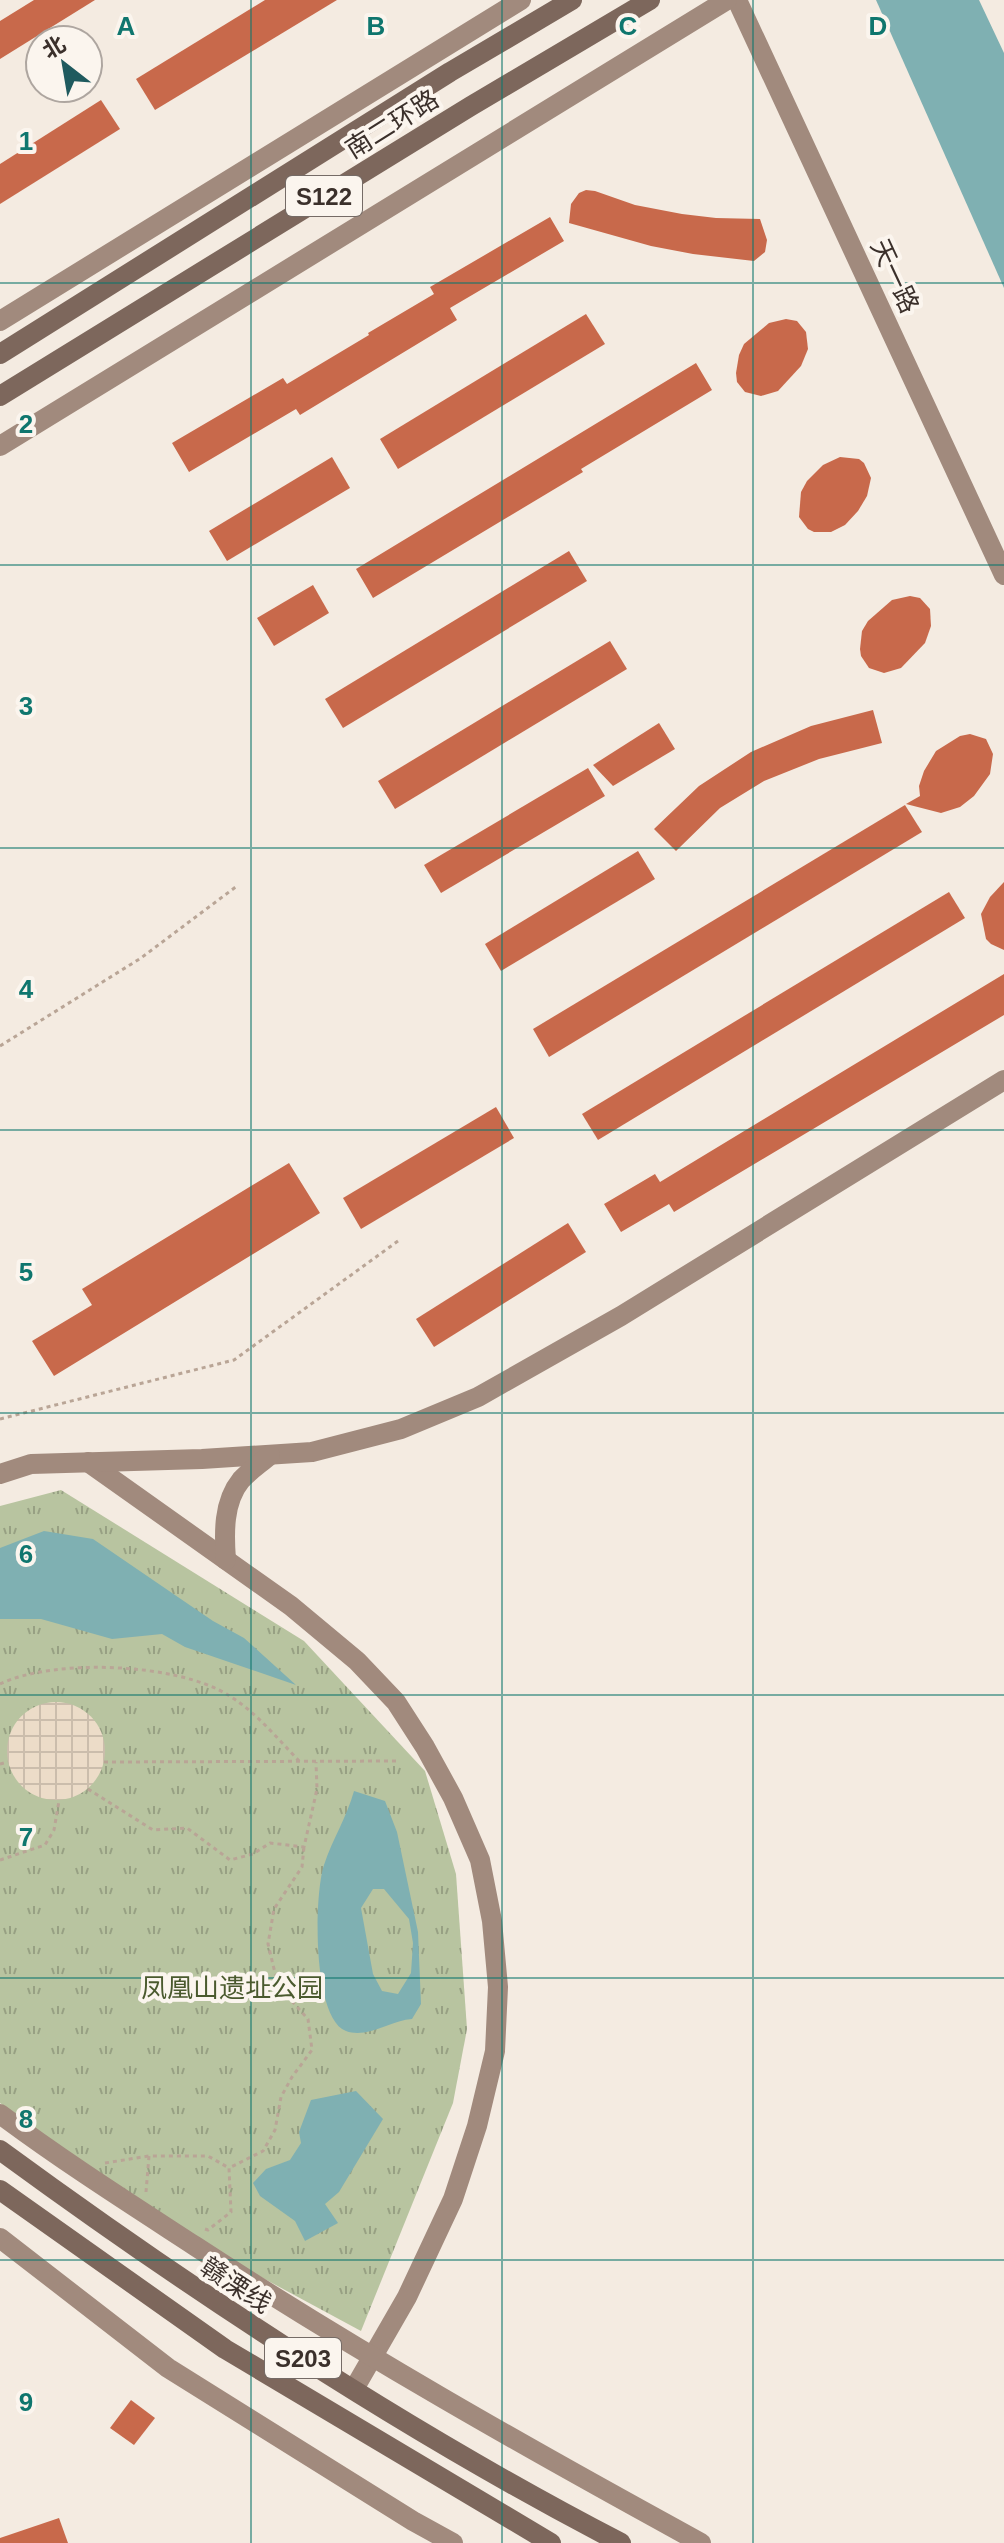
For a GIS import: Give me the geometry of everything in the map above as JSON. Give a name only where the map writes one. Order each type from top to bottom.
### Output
[{"type":"main road","name":"南二环路","points":[[0,354],[450,72],[572,0]]},
{"type":"main road","name":"南二环路","points":[[0,396],[458,114],[650,0]]},
{"type":"main road","name":"赣溧线","points":[[0,2150],[120,2238],[244,2322],[529,2495],[621,2543]]},
{"type":"main road","name":"S203","points":[[0,2190],[225,2349],[551,2543]]},
{"type":"street","points":[[0,321],[521,0]]},
{"type":"street","points":[[0,446],[727,0]]},
{"type":"street","name":"天一路","points":[[737,0],[1004,575]]},
{"type":"street","points":[[0,1474],[31,1464],[312,1452],[401,1429],[478,1397],[621,1316],[1004,1080]]},
{"type":"street","points":[[226,1560],[223,1530],[229,1505],[240,1481],[270,1455]]},
{"type":"street","points":[[88,1462],[291,1606],[346,1652],[396,1702],[453,1798],[480,1860],[492,1921],[498,1987],[495,2051],[477,2126],[453,2199],[407,2297],[354,2389]]},
{"type":"street","points":[[0,2114],[74,2168],[270,2295],[536,2453],[701,2543]]},
{"type":"street","points":[[0,2238],[168,2368],[453,2543]]},
{"type":"path","points":[[0,1046],[141,958],[237,886]]},
{"type":"path","points":[[0,1419],[234,1360],[398,1241]]},
{"type":"path","points":[[0,1684],[15,1677],[88,1668],[146,1670],[201,1681],[230,1696],[300,1762]]},
{"type":"path","points":[[104,1762],[398,1761]]},
{"type":"path","points":[[0,1764],[8,1762]]},
{"type":"path","points":[[229,2168],[263,2151],[275,2130],[281,2097],[312,2050],[308,2019],[290,1999],[275,1973],[268,1944],[274,1909],[302,1867],[317,1789],[316,1762]]},
{"type":"path","points":[[88,1789],[153,1830],[187,1828],[230,1860],[253,1854],[270,1843],[304,1847]]},
{"type":"path","points":[[0,1860],[45,1845],[54,1830],[59,1801]]},
{"type":"path","points":[[74,2168],[149,2156],[208,2156],[229,2168]]},
{"type":"path","points":[[145,2194],[149,2156]]},
{"type":"path","points":[[195,2226],[208,2230],[231,2212],[229,2168]]},
{"type":"green space","name":"凤凰山遗址公园","points":[[61,1490],[304,1641],[425,1771],[456,1874],[467,2029],[453,2103],[361,2331],[144,2214],[0,2103],[0,1506]]},
{"type":"shaded area","points":[[56,1702],[75,1706],[91,1716],[101,1732],[105,1751],[101,1770],[91,1786],[75,1796],[56,1800],[37,1796],[21,1786],[11,1770],[7,1751],[11,1732],[21,1716],[37,1706]]},
{"type":"water","points":[[876,0],[979,0],[1004,53],[1004,288]]},
{"type":"water","points":[[44,1531],[93,1539],[213,1621],[244,1638],[296,1685],[185,1647],[162,1634],[112,1639],[41,1619],[0,1619],[0,1548]]},
{"type":"water","points":[[354,1791],[385,1801],[397,1832],[418,1932],[421,2004],[412,2019],[362,2033],[346,2031],[335,2021],[321,1981],[318,1954],[318,1902],[324,1865]],"holes":[[[373,1889],[384,1889],[409,1919],[413,1943],[411,1973],[398,1994],[382,1991],[373,1974],[361,1908]]]},
{"type":"water","points":[[356,2091],[383,2119],[339,2192],[325,2204],[338,2223],[305,2241],[295,2221],[260,2196],[253,2183],[266,2169],[290,2160],[301,2143],[299,2132],[311,2100]]},
{"type":"building","points":[[34,0],[95,0],[56,24],[24,24],[24,44],[0,59],[0,21]]},
{"type":"building","points":[[265,0],[337,0],[155,110],[136,79]]},
{"type":"building","points":[[95,104],[104,104],[120,129],[0,204],[0,164]]},
{"type":"building","points":[[586,190],[635,205],[682,214],[760,219],[767,240],[765,252],[754,261],[693,254],[651,246],[569,223],[571,204],[579,193]]},
{"type":"building","points":[[550,217],[564,241],[450,308],[457,320],[300,415],[296,409],[189,472],[172,443],[283,378],[287,384],[369,335],[434,294],[430,287]]},
{"type":"building","points":[[586,314],[605,344],[398,469],[380,439]]},
{"type":"building","points":[[786,319],[797,321],[806,332],[808,349],[801,366],[778,391],[761,396],[745,392],[737,382],[736,373],[744,344],[769,323]]},
{"type":"building","points":[[696,363],[712,390],[581,469],[583,472],[373,598],[356,569]]},
{"type":"building","points":[[332,457],[350,488],[227,561],[209,531]]},
{"type":"building","points":[[840,457],[859,459],[864,463],[871,478],[867,496],[845,525],[831,532],[814,532],[799,517],[801,492],[823,465]]},
{"type":"building","points":[[569,551],[587,581],[343,728],[325,699]]},
{"type":"building","points":[[313,585],[329,613],[274,646],[257,618]]},
{"type":"building","points":[[910,596],[920,598],[930,609],[931,626],[925,643],[901,668],[884,673],[869,668],[861,656],[862,631],[868,621],[892,600]]},
{"type":"building","points":[[610,641],[627,669],[395,809],[378,781]]},
{"type":"building","points":[[873,710],[882,743],[819,759],[764,781],[720,808],[676,851],[654,829],[699,786],[751,752],[811,726]]},
{"type":"building","points":[[659,723],[675,749],[613,786],[593,765]]},
{"type":"building","points":[[970,734],[986,739],[993,754],[990,774],[974,796],[960,807],[941,813],[906,804],[920,796],[919,786],[924,771],[936,751],[960,736]]},
{"type":"building","points":[[588,768],[605,796],[441,893],[424,865]]},
{"type":"building","points":[[905,805],[922,832],[549,1057],[533,1029]]},
{"type":"building","points":[[638,851],[655,879],[501,971],[485,944]]},
{"type":"building","points":[[1004,882],[1004,950],[986,939],[981,914],[990,897]]},
{"type":"building","points":[[949,892],[965,918],[598,1140],[582,1114]]},
{"type":"building","points":[[1004,974],[1004,1015],[674,1212],[669,1204],[621,1232],[604,1204],[655,1174],[660,1182]]},
{"type":"building","points":[[496,1107],[514,1138],[361,1229],[343,1198]]},
{"type":"building","points":[[289,1163],[320,1213],[54,1376],[32,1341],[92,1305],[82,1289]]},
{"type":"building","points":[[568,1223],[586,1252],[434,1347],[416,1319]]},
{"type":"building","points":[[131,2400],[155,2418],[134,2445],[110,2428]]},
{"type":"building","points":[[59,2518],[68,2543],[0,2543],[0,2538]]}]
